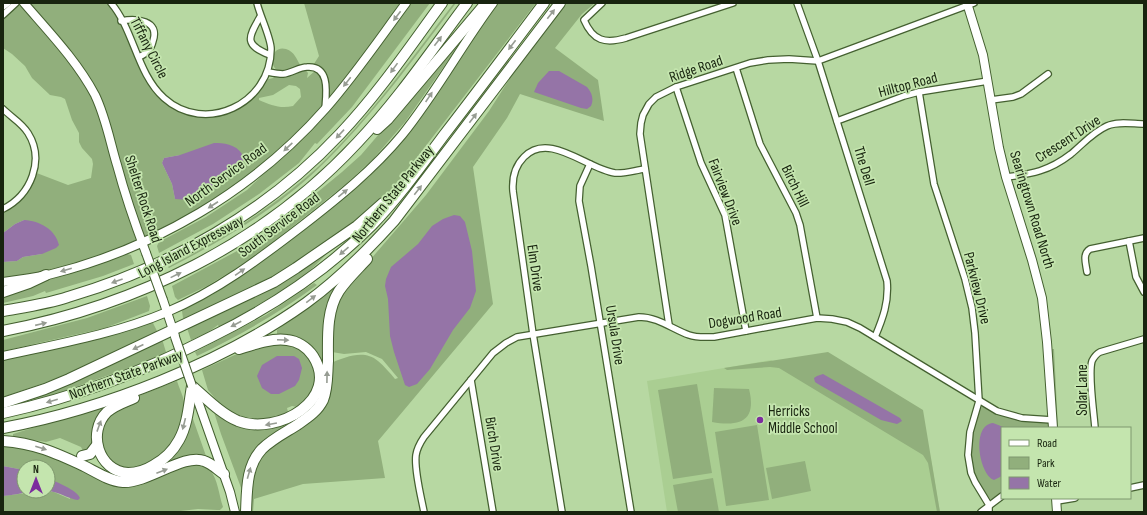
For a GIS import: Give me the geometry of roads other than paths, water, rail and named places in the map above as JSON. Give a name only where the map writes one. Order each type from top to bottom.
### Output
[{"type":"highway","name":"Long Island Expressway","points":[[3,311],[68,298],[124,278],[191,247],[248,213],[296,176],[339,135],[378,90],[442,3]]},
{"type":"highway","name":"Long Island Expressway","points":[[3,332],[49,322],[87,311],[144,290],[180,274],[228,248],[266,222],[299,198],[343,158],[370,129],[396,98],[467,3]]},
{"type":"highway","points":[[343,158],[388,119],[486,3]]},
{"type":"highway","name":"Northern State Parkway","points":[[3,413],[58,399],[128,375],[186,350],[260,311],[311,278],[342,253],[376,220],[417,171],[544,3]]},
{"type":"highway","name":"Northern State Parkway","points":[[3,428],[45,419],[90,406],[134,391],[173,375],[218,355],[273,325],[322,291],[367,251],[394,220],[560,3]]},
{"type":"highway","points":[[3,403],[57,384],[174,334],[262,288],[296,268],[365,220],[417,171]]},
{"type":"highway","points":[[246,512],[249,475],[253,463],[259,453],[270,443],[311,415],[318,408],[327,384],[329,324],[334,302],[344,284],[379,247],[394,220]]},
{"type":"highway","points":[[3,292],[29,284],[46,275]]},
{"type":"highway","points":[[173,375],[150,391],[120,404],[107,412],[98,428],[97,445],[107,464],[124,472],[137,472],[156,464],[170,453],[179,439],[184,426],[192,386],[219,409],[233,418],[243,422],[259,425],[276,423],[292,417],[309,403],[317,389],[319,377],[315,361],[309,351],[295,342],[284,340],[269,341],[218,355]]},
{"type":"highway","points":[[3,441],[22,443],[43,448],[111,479],[122,482],[138,480],[187,461],[197,459],[208,463],[224,474]]},
{"type":"highway","points":[[82,456],[92,453],[97,445]]},
{"type":"main road","name":"Shelter Rock Road","points":[[24,3],[75,64],[97,99],[105,120],[121,179],[142,243],[224,474],[235,512]]},
{"type":"main road","name":"North Service Road","points":[[3,282],[46,275],[89,263],[142,243],[195,216],[230,194],[277,157],[325,109],[406,3]]},
{"type":"main road","name":"South Service Road","points":[[3,356],[103,334],[131,325],[167,312],[217,287],[245,269],[338,198],[368,172],[388,151],[413,120],[493,3]]},
{"type":"main road","name":"Searingtown Road North","points":[[970,4],[988,81],[998,148],[1042,298],[1047,342],[1052,424]]},
{"type":"main road","points":[[1056,500],[1057,512]]},
{"type":"street","points":[[3,7],[8,3]]},
{"type":"street","points":[[3,16],[16,3]]},
{"type":"street","name":"Tiffany Circle","points":[[111,3],[117,11],[150,81],[164,98],[185,111],[202,114],[224,112],[241,104],[252,96],[258,89],[268,72],[270,42],[260,17],[257,3]]},
{"type":"street","points":[[602,3],[584,20],[588,30],[597,37],[605,41],[614,42],[733,3]]},
{"type":"street","name":"The Dell","points":[[798,3],[818,61],[887,281],[887,305],[884,317],[875,337]]},
{"type":"street","name":"Ridge Road","points":[[669,325],[640,134],[643,115],[649,104],[656,97],[676,88],[736,68],[768,60],[789,59],[818,61],[970,4]]},
{"type":"street","points":[[260,17],[251,35],[251,41],[254,47],[270,54]]},
{"type":"street","points":[[121,21],[137,19],[147,23],[154,29],[155,37],[152,47],[147,53],[139,57]]},
{"type":"street","points":[[268,72],[283,74],[307,66],[312,67],[322,73],[325,78],[325,109]]},
{"type":"street","name":"Birch Hill","points":[[736,68],[760,144],[796,213],[800,225],[817,318]]},
{"type":"street","points":[[991,100],[1013,97],[1021,94],[1048,74]]},
{"type":"street","name":"Hilltop Road","points":[[837,121],[919,92],[988,81]]},
{"type":"street","name":"Fairview Drive","points":[[676,88],[701,163],[725,215],[746,331]]},
{"type":"street","name":"Parkview Drive","points":[[919,92],[934,184],[965,279],[972,308],[976,333],[979,401],[970,432],[968,455],[970,469],[975,482],[989,505]]},
{"type":"street","points":[[3,109],[28,132],[34,145],[36,164],[34,174],[25,190],[14,202],[3,209]]},
{"type":"street","name":"Crescent Drive","points":[[1006,177],[1030,174],[1048,169],[1071,154],[1095,133],[1108,126],[1120,124],[1144,124]]},
{"type":"street","name":"Elm Drive","points":[[562,512],[533,334],[512,191],[512,181],[520,161],[525,155],[540,148],[556,149],[605,170],[616,173],[645,169]]},
{"type":"street","name":"Ursula Drive","points":[[590,164],[580,186],[579,201],[601,323],[631,512]]},
{"type":"street","points":[[1087,272],[1085,256],[1087,251],[1093,248],[1144,238]]},
{"type":"street","points":[[1129,241],[1136,277],[1144,292]]},
{"type":"street","name":"Dogwood Road","points":[[424,512],[416,465],[416,454],[418,447],[493,353],[517,337],[601,323],[644,317],[653,318],[689,335],[697,337],[714,337],[817,318],[846,322],[875,337],[997,411],[1012,416],[1052,424]]},
{"type":"street","name":"Solar Lane","points":[[1095,427],[1091,375],[1092,362],[1095,355],[1100,352],[1144,339]]},
{"type":"street","name":"Birch Drive","points":[[471,380],[493,512]]},
{"type":"street","points":[[1131,488],[1144,485]]},
{"type":"street","points":[[981,512],[1001,497]]},
{"type":"street","points":[[989,505],[989,512]]},
{"type":"water","points":[[549,71],[559,71],[587,87],[592,96],[591,106],[587,109],[581,108],[534,92],[538,83]]},
{"type":"water","points":[[214,143],[233,146],[242,154],[243,161],[239,168],[223,180],[195,195],[190,200],[175,199],[172,184],[162,163],[164,158],[180,155]]},
{"type":"water","points":[[454,215],[460,216],[465,222],[472,251],[476,291],[470,308],[453,330],[430,369],[417,384],[409,387],[405,385],[390,336],[388,299],[385,286],[386,279],[391,267],[418,244],[432,226],[443,219]]},
{"type":"water","points":[[24,220],[36,222],[46,227],[54,234],[59,245],[56,248],[42,254],[23,257],[17,261],[3,262],[3,233],[15,224]]},
{"type":"water","points":[[277,356],[294,356],[299,359],[302,368],[299,380],[295,386],[279,394],[271,394],[262,388],[257,376],[262,365]]},
{"type":"water","points":[[823,374],[900,418],[902,421],[897,424],[881,420],[815,382],[814,378]]},
{"type":"water","points":[[993,423],[1003,427],[1001,427],[1001,476],[994,480],[984,469],[981,460],[980,440],[982,432],[986,426]]},
{"type":"water","points":[[3,466],[16,468],[16,494],[3,496]]},
{"type":"water","points":[[56,482],[71,489],[80,498],[78,500],[57,493]]},
{"type":"place","name":"Herricks Middle School","points":[[760,420]]}]
